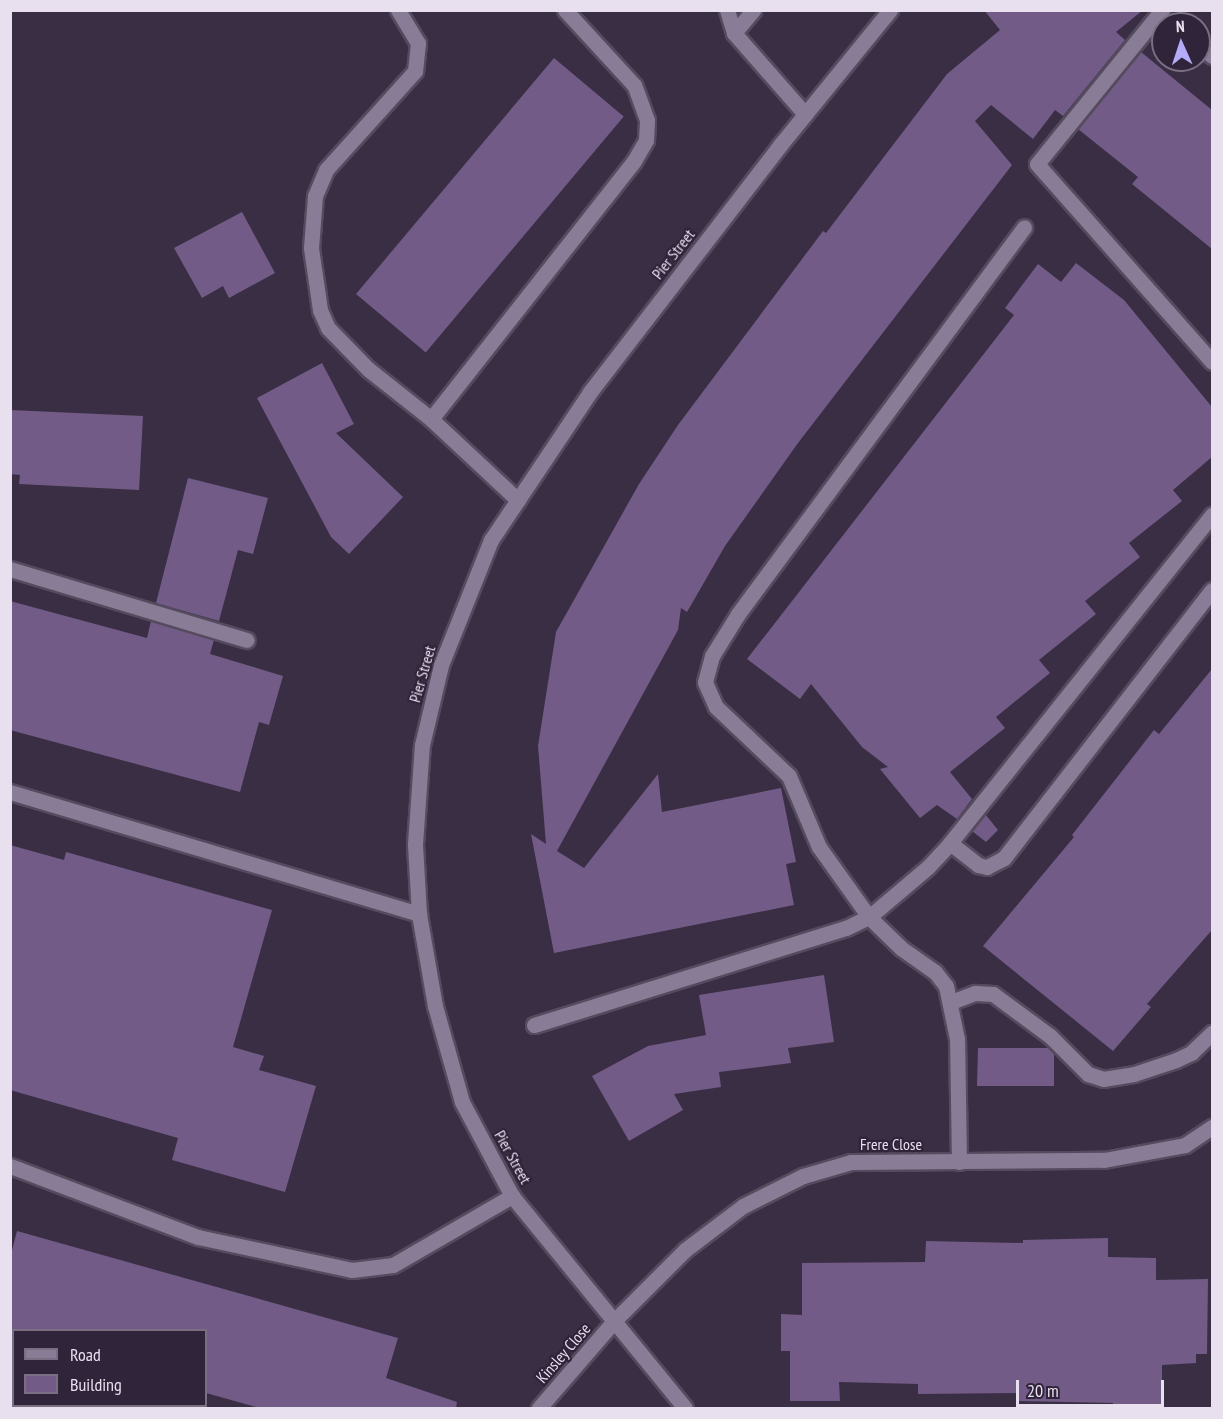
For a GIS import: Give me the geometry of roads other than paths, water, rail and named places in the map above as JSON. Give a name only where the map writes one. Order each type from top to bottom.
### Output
[{"type":"street","points":[[398,10],[418,43],[415,71],[326,170],[315,196],[311,248],[320,310],[328,328],[368,369],[431,419],[518,500]]},
{"type":"street","points":[[431,419],[634,161],[646,140],[647,120],[634,86],[565,10]]},
{"type":"street","points":[[727,10],[734,33],[805,114]]},
{"type":"street","points":[[734,33],[753,10]]},
{"type":"street","name":"Pier Street","points":[[685,1408],[512,1196],[462,1102],[435,1006],[419,914],[415,844],[422,745],[441,665],[491,540],[590,392],[805,114],[890,10]]},
{"type":"street","points":[[1151,21],[1037,164],[1212,362]]},
{"type":"street","points":[[959,1162],[957,1039],[951,1002],[935,972],[901,948],[869,917],[819,847],[789,776],[712,702],[705,682],[708,669],[738,614],[1024,227]]},
{"type":"street","points":[[534,1025],[846,928],[869,917],[928,867],[950,843],[1212,515]]},
{"type":"street","points":[[10,570],[247,640]]},
{"type":"street","points":[[950,843],[978,865],[987,867],[1004,858],[1212,590]]},
{"type":"street","points":[[10,792],[419,914]]},
{"type":"street","points":[[951,1002],[975,993],[993,994],[1050,1036],[1088,1074],[1103,1079],[1134,1074],[1176,1060],[1191,1053],[1212,1033]]},
{"type":"street","name":"Frere Close","points":[[615,1320],[685,1250],[743,1206],[803,1176],[851,1162],[1104,1160],[1185,1145],[1212,1127]]},
{"type":"street","points":[[10,1166],[198,1237],[352,1270],[393,1264],[512,1196]]},
{"type":"street","name":"Kinsley Close","points":[[539,1408],[615,1320]]}]
